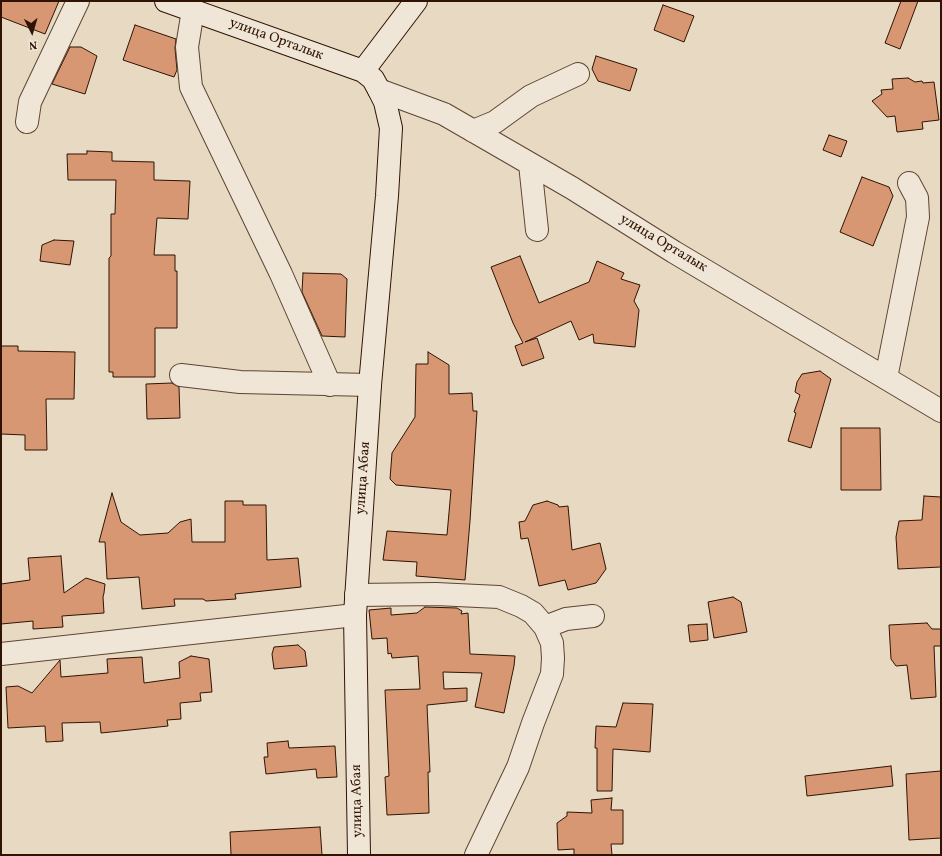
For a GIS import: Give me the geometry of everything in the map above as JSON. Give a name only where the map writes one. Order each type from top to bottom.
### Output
[{"type":"street","points":[[27,122],[30,102],[78,1]]},
{"type":"street","name":"улица Орталык","points":[[166,1],[363,71],[373,79],[382,96],[444,114],[572,188],[674,252],[941,411]]},
{"type":"street","points":[[363,71],[416,1]]},
{"type":"street","points":[[193,10],[187,46],[191,87],[282,274],[330,385]]},
{"type":"street","points":[[473,131],[496,122],[531,96],[578,74]]},
{"type":"street","name":"улица Абая","points":[[359,855],[355,605],[370,385],[387,196],[391,128],[382,96]]},
{"type":"street","points":[[530,164],[537,230]]},
{"type":"street","points":[[886,378],[918,217],[917,198],[909,183]]},
{"type":"street","points":[[181,375],[240,382],[370,385]]},
{"type":"street","points":[[1,654],[436,594],[498,597],[521,606],[533,613],[545,627],[552,643],[552,674],[518,767],[476,855]]},
{"type":"street","points":[[545,627],[566,619],[593,616]]},
{"type":"building","points":[[1,1],[59,1],[45,34],[1,17]]},
{"type":"building","points":[[901,1],[918,1],[900,49],[885,43]]},
{"type":"building","points":[[663,5],[694,16],[684,42],[654,30]]},
{"type":"building","points":[[135,25],[176,39],[175,48],[177,70],[174,77],[123,60]]},
{"type":"building","points":[[70,47],[81,47],[97,56],[85,94],[52,84]]},
{"type":"building","points":[[596,56],[637,69],[630,91],[598,81],[592,69]]},
{"type":"building","points":[[908,78],[915,82],[934,82],[939,120],[922,122],[923,129],[897,132],[895,116],[887,117],[872,101],[882,94],[881,90],[893,89],[892,79]]},
{"type":"building","points":[[829,135],[847,141],[841,157],[823,150]]},
{"type":"building","points":[[87,151],[112,152],[112,161],[154,162],[154,180],[190,181],[188,219],[157,218],[154,255],[175,255],[175,271],[177,271],[177,328],[155,328],[155,377],[113,377],[113,372],[109,372],[109,258],[111,256],[111,214],[115,214],[116,180],[68,180],[67,154],[87,154]]},
{"type":"building","points":[[862,177],[889,187],[893,196],[873,246],[840,232]]},
{"type":"building","points":[[54,240],[74,241],[70,265],[40,261],[42,245]]},
{"type":"building","points":[[520,256],[539,303],[589,282],[597,261],[624,273],[621,279],[640,285],[634,301],[639,310],[635,347],[594,343],[593,334],[579,340],[571,321],[525,342],[537,338],[544,358],[522,366],[515,346],[523,343],[513,323],[491,267]]},
{"type":"building","points":[[303,273],[341,274],[347,279],[345,337],[322,336],[302,292]]},
{"type":"building","points":[[1,346],[18,346],[18,351],[75,352],[74,399],[46,399],[47,450],[25,450],[25,435],[1,434]]},
{"type":"building","points":[[428,352],[449,365],[449,394],[472,393],[473,411],[477,411],[465,580],[416,576],[417,562],[383,560],[387,531],[447,535],[451,490],[396,485],[390,479],[392,453],[415,417],[416,364],[428,364]]},
{"type":"building","points":[[820,371],[831,379],[811,448],[788,441],[796,413],[794,412],[800,395],[795,392],[797,382],[802,374]]},
{"type":"building","points":[[172,383],[179,387],[180,418],[147,419],[146,384]]},
{"type":"building","points":[[841,428],[880,428],[881,490],[841,490]]},
{"type":"building","points":[[112,493],[121,522],[140,535],[168,533],[180,522],[191,519],[192,542],[225,542],[225,501],[243,501],[243,505],[266,505],[267,560],[298,558],[301,587],[235,594],[236,599],[206,601],[203,599],[174,599],[175,606],[142,609],[139,577],[107,579],[105,542],[99,542]]},
{"type":"building","points":[[924,496],[941,497],[941,567],[898,569],[896,537],[899,521],[922,520]]},
{"type":"building","points":[[547,501],[558,505],[559,507],[568,506],[572,550],[600,543],[606,569],[596,583],[568,590],[565,580],[539,586],[528,538],[521,539],[519,522],[525,521],[533,505]]},
{"type":"building","points":[[61,556],[64,593],[86,578],[105,584],[103,597],[104,613],[62,616],[63,627],[33,629],[33,621],[1,624],[1,584],[30,580],[28,558]]},
{"type":"building","points":[[733,597],[741,602],[747,632],[714,638],[708,602]]},
{"type":"building","points":[[425,607],[457,608],[462,611],[461,614],[468,613],[470,654],[515,656],[514,666],[504,713],[475,707],[482,673],[443,672],[444,689],[467,688],[467,701],[427,705],[430,772],[428,772],[429,813],[387,815],[385,777],[389,776],[385,690],[420,689],[418,656],[392,658],[391,653],[388,654],[387,638],[372,639],[369,610],[391,608],[391,615],[417,613]]},
{"type":"building","points":[[927,623],[932,629],[941,629],[941,646],[934,646],[936,697],[911,699],[907,665],[896,666],[891,659],[889,625]]},
{"type":"building","points":[[707,624],[708,640],[690,642],[688,625]]},
{"type":"building","points":[[298,645],[305,651],[307,666],[274,669],[272,654],[274,647]]},
{"type":"building","points":[[191,656],[209,659],[212,692],[200,693],[201,701],[180,703],[181,719],[167,720],[168,726],[101,733],[100,722],[62,723],[63,741],[46,742],[45,726],[8,728],[6,687],[18,686],[32,693],[60,660],[61,677],[108,673],[107,659],[142,657],[144,683],[180,678],[179,662]]},
{"type":"building","points":[[623,703],[653,704],[650,752],[613,749],[612,791],[597,791],[597,748],[595,748],[596,726],[616,727]]},
{"type":"building","points":[[288,741],[289,748],[335,746],[337,777],[317,778],[316,769],[266,774],[264,757],[268,757],[267,743]]},
{"type":"building","points":[[891,766],[893,786],[807,796],[805,776]]},
{"type":"building","points":[[941,771],[941,838],[909,840],[906,774]]},
{"type":"building","points":[[612,798],[611,810],[623,810],[623,844],[611,844],[612,855],[574,855],[574,849],[558,850],[557,823],[567,816],[567,812],[592,813],[591,800]]},
{"type":"building","points":[[320,827],[322,855],[231,855],[230,832]]}]
